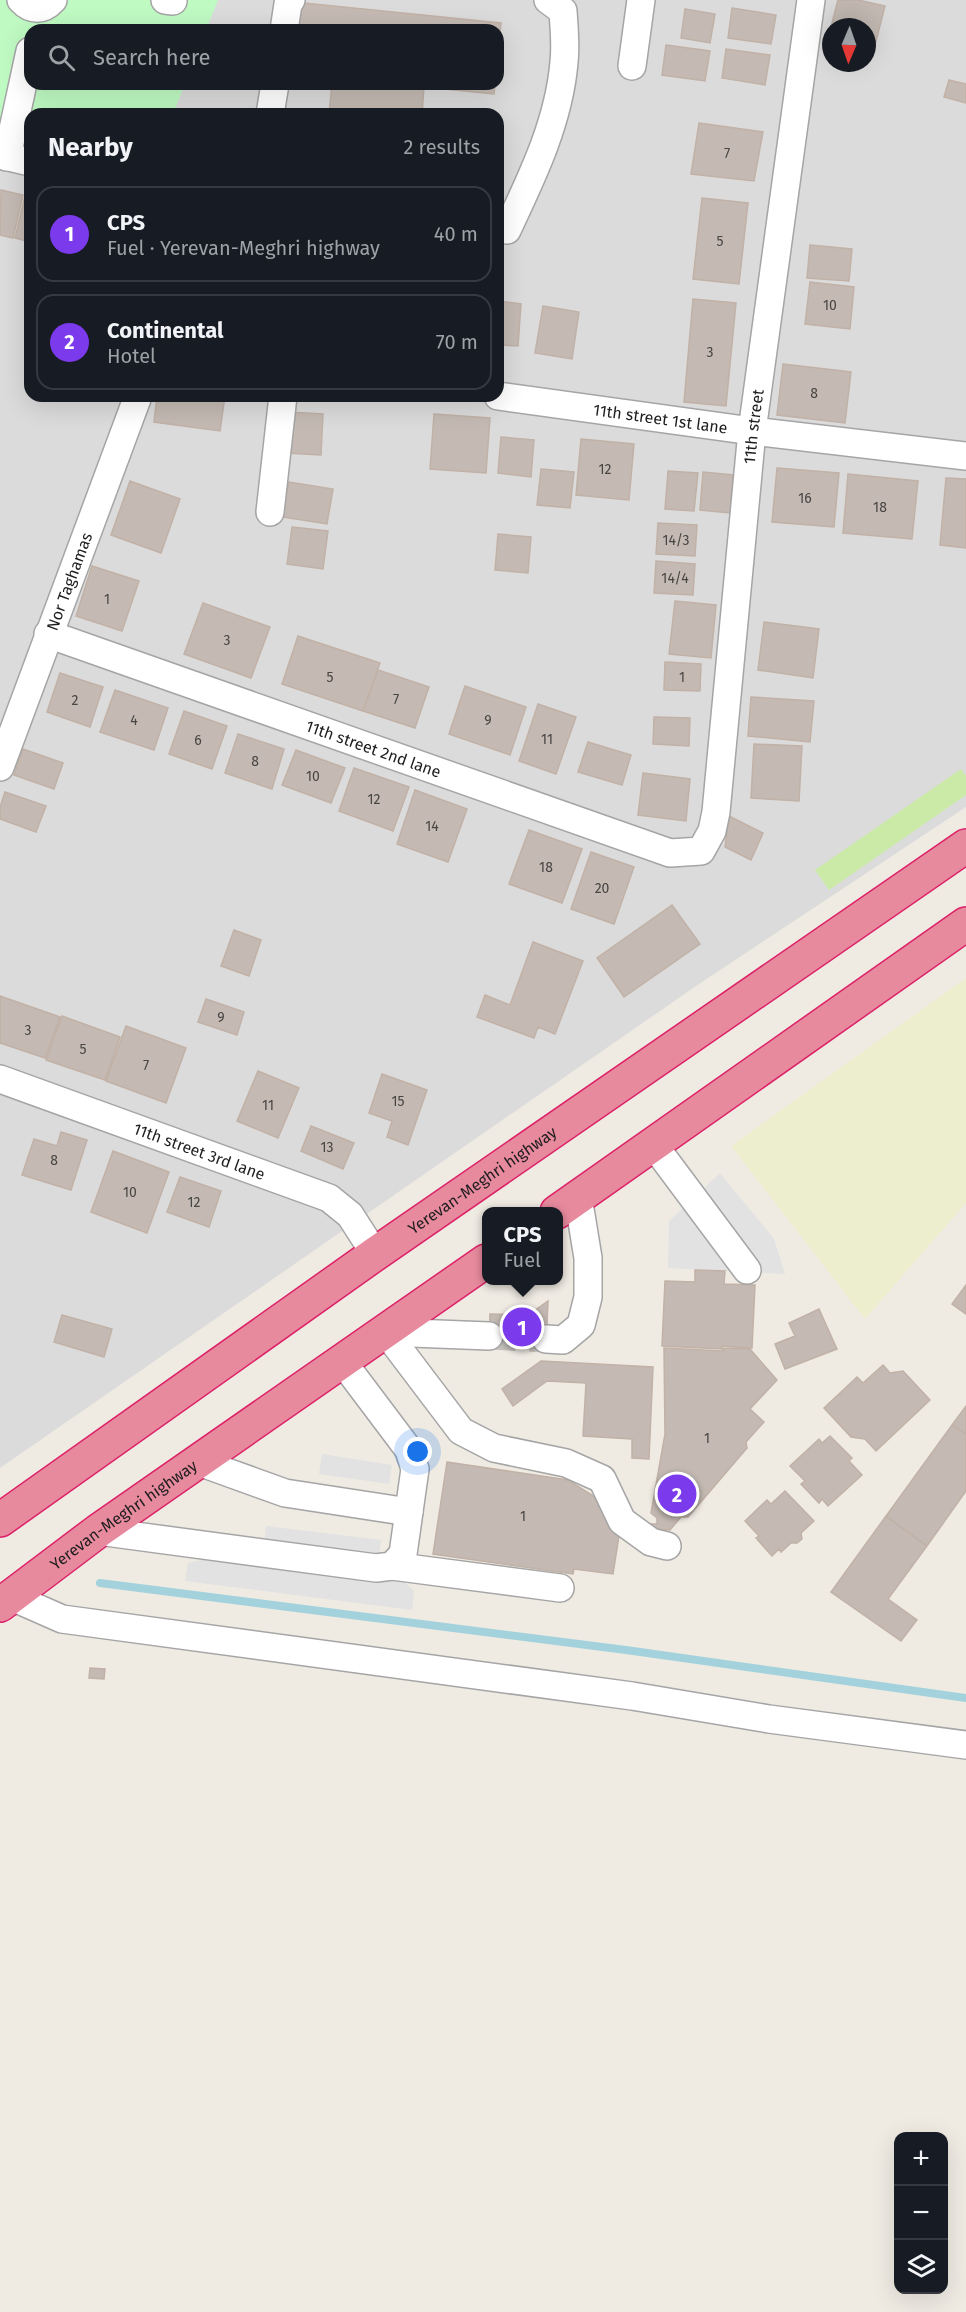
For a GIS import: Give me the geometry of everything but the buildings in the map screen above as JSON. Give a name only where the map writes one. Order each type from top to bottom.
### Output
[{"type":"highway","name":"Yerevan-Meghri highway","points":[[0,1520],[375,1254],[966,846]]},
{"type":"highway","points":[[567,1204],[966,924]]},
{"type":"highway","name":"Yerevan-Meghri highway","points":[[6,1601],[98,1531],[482,1265]]},
{"type":"street","points":[[285,24],[288,4],[291,0]]},
{"type":"street","points":[[507,230],[532,177],[557,111],[565,61],[563,11],[548,0]]},
{"type":"street","points":[[632,66],[640,0]]},
{"type":"street","name":"11th street","points":[[701,850],[712,831],[716,812],[752,431],[811,0]]},
{"type":"street","points":[[12,158],[24,87]]},
{"type":"street","points":[[271,108],[274,90]]},
{"type":"street","name":"11th street 1st lane","points":[[504,397],[752,431],[966,456]]},
{"type":"street","name":"Nor Taghamas","points":[[0,767],[136,402]]},
{"type":"street","points":[[270,512],[282,402]]},
{"type":"street","name":"11th street 2nd lane","points":[[48,634],[670,853],[701,850]]},
{"type":"street","name":"11th street 3rd lane","points":[[0,1079],[330,1198],[350,1215],[375,1254]]},
{"type":"street","points":[[653,1144],[747,1270]]},
{"type":"street","points":[[546,1339],[563,1340],[581,1325],[588,1297],[588,1258],[567,1204]]},
{"type":"street","points":[[386,1332],[489,1336]]},
{"type":"street","points":[[386,1332],[461,1431],[494,1448],[566,1463],[602,1479],[622,1521],[651,1542],[667,1546]]},
{"type":"street","points":[[342,1361],[409,1450],[415,1469],[403,1554],[392,1566]]},
{"type":"street","points":[[200,1462],[285,1493],[409,1512]]},
{"type":"street","points":[[98,1531],[376,1568],[392,1566],[560,1588]]},
{"type":"street","points":[[6,1601],[62,1619],[632,1696],[769,1719],[966,1745]]},
{"type":"shaded area","points":[[0,0],[966,0],[966,807],[699,984],[0,1468]]},
{"type":"shaded area","points":[[720,1173],[774,1239],[785,1274],[668,1268],[669,1221]]},
{"type":"shaded area","points":[[322,1454],[392,1465],[389,1484],[319,1474]]},
{"type":"shaded area","points":[[266,1526],[381,1540],[379,1559],[414,1591],[412,1610],[185,1581],[188,1563],[264,1545]]},
{"type":"green space","points":[[0,0],[218,0],[208,24],[24,24],[24,90],[183,90],[175,108],[24,108],[24,133],[0,128]]},
{"type":"green space","points":[[961,769],[966,776],[966,795],[829,890],[815,870]]},
{"type":"green space","points":[[966,978],[966,1203],[865,1319],[731,1146]]},
{"type":"waterway","points":[[100,1583],[626,1650],[966,1698]]},
{"type":"tunnel","points":[[489,1336],[546,1339]]},
{"type":"place","name":"CPS","points":[[522,1327]]},
{"type":"place","name":"Continental","points":[[677,1494]]}]
